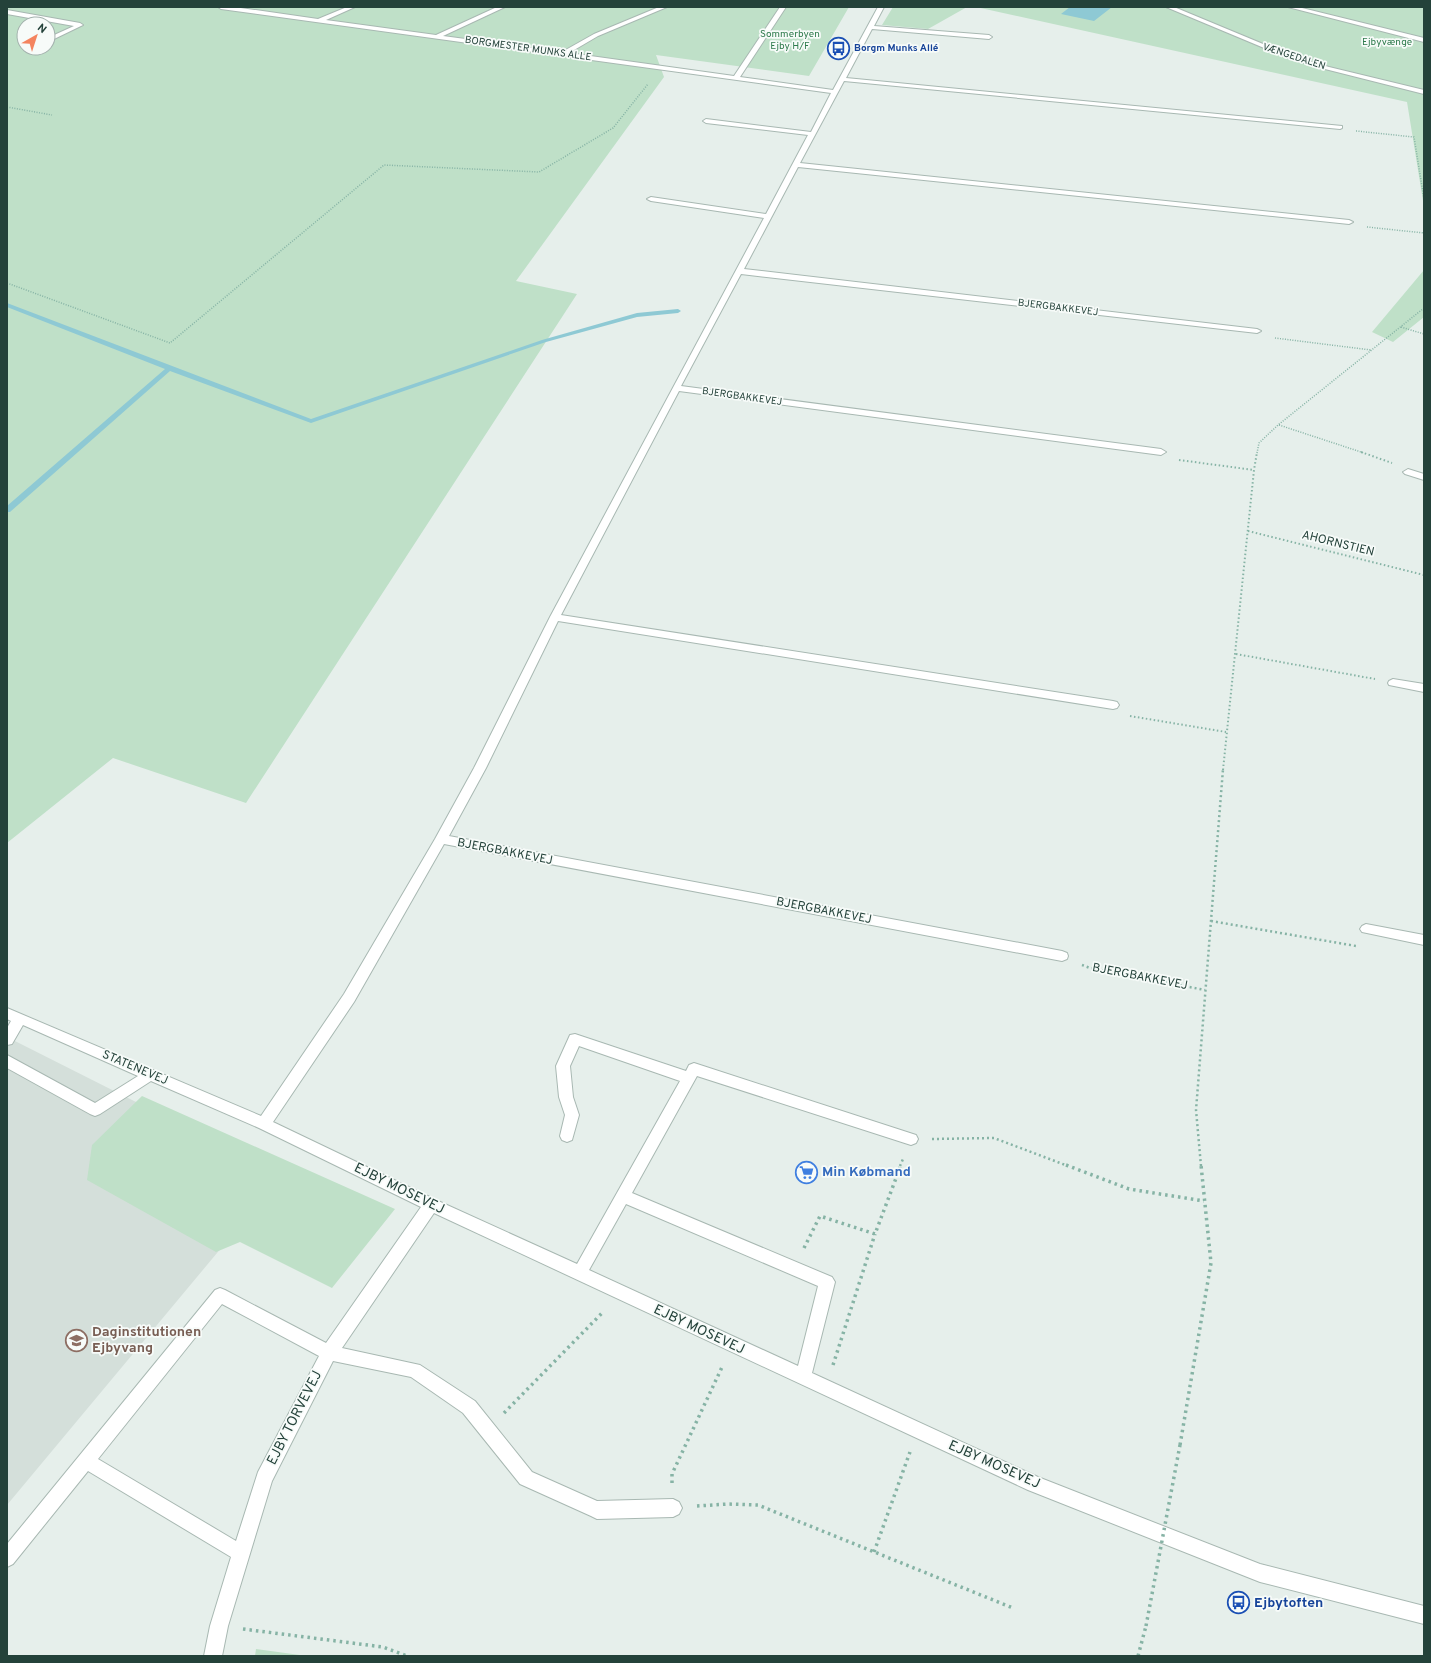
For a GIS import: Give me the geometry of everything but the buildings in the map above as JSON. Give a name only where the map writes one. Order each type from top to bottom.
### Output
[{"type":"street","points":[[7,9],[11,7]]},
{"type":"street","name":"BORGMESTER MUNKS ALLE","points":[[221,7],[835,92]]},
{"type":"street","points":[[244,10],[250,7]]},
{"type":"street","points":[[319,21],[352,7]]},
{"type":"street","points":[[436,37],[502,7]]},
{"type":"street","points":[[563,54],[596,35],[664,7]]},
{"type":"street","points":[[736,78],[783,7]]},
{"type":"street","name":"BJERGBAKKEVEJ","points":[[264,1124],[349,998],[441,839],[480,768],[556,617],[738,270],[881,7]]},
{"type":"street","name":"VÆNGEDALEN","points":[[1169,7],[1290,57],[1327,68],[1424,92]]},
{"type":"street","points":[[1291,7],[1424,40]]},
{"type":"street","points":[[7,12],[29,16]]},
{"type":"street","points":[[56,21],[80,25],[56,36]]},
{"type":"street","points":[[870,27],[989,38]]},
{"type":"street","points":[[841,79],[1340,127]]},
{"type":"street","points":[[706,121],[813,134]]},
{"type":"street","points":[[795,165],[1349,222]]},
{"type":"street","points":[[652,199],[767,216]]},
{"type":"street","name":"BJERGBAKKEVEJ","points":[[738,270],[1257,332]]},
{"type":"street","name":"BJERGBAKKEVEJ","points":[[676,388],[1161,452]]},
{"type":"street","points":[[1408,472],[1424,477]]},
{"type":"street","points":[[556,617],[1113,705]]},
{"type":"street","points":[[1393,683],[1424,688]]},
{"type":"street","name":"BJERGBAKKEVEJ","points":[[441,839],[1062,956]]},
{"type":"street","points":[[1366,929],[1424,940]]},
{"type":"street","name":"STATENEVEJ","points":[[7,1013],[264,1124]]},
{"type":"street","points":[[7,1040],[20,1018]]},
{"type":"street","points":[[567,1136],[572,1115],[566,1096],[563,1066],[575,1039],[911,1139]]},
{"type":"street","points":[[7,1061],[95,1110],[150,1075]]},
{"type":"street","points":[[579,1274],[692,1074]]},
{"type":"street","name":"EJBY MOSEVEJ","points":[[264,1124],[431,1206],[488,1230],[579,1274],[1034,1484],[1260,1573],[1424,1615]]},
{"type":"street","points":[[622,1196],[795,1267],[827,1282],[803,1378]]},
{"type":"street","name":"EJBY TORVEVEJ","points":[[212,1656],[219,1626],[264,1478],[329,1353],[431,1206]]},
{"type":"street","points":[[7,1558],[220,1295],[329,1353],[414,1370],[469,1408],[526,1478],[596,1510],[673,1508]]},
{"type":"street","points":[[86,1461],[241,1553]]},
{"type":"path","points":[[7,283],[170,343],[384,165],[539,172],[613,128],[662,68]]},
{"type":"path","points":[[7,107],[52,115]]},
{"type":"path","points":[[1340,127],[1341,130],[1414,137],[1424,200]]},
{"type":"path","points":[[1349,222],[1349,226],[1424,233]]},
{"type":"path","points":[[1138,1656],[1146,1626],[1180,1445],[1211,1263],[1196,1110],[1226,732],[1236,654],[1254,470],[1259,443],[1278,425],[1424,308]]},
{"type":"path","points":[[1401,327],[1424,334]]},
{"type":"path","points":[[1257,332],[1257,336],[1372,350]]},
{"type":"path","points":[[1278,425],[1407,468],[1408,472]]},
{"type":"path","points":[[1161,452],[1160,457],[1254,470]]},
{"type":"path","name":"AHORNSTIEN","points":[[1248,531],[1424,575]]},
{"type":"path","points":[[1236,654],[1393,683]]},
{"type":"path","points":[[1113,705],[1112,713],[1226,732]]},
{"type":"path","points":[[1211,921],[1355,947],[1366,929]]},
{"type":"path","name":"BJERGBAKKEVEJ","points":[[1062,956],[1090,968],[1205,990]]},
{"type":"path","points":[[826,1388],[875,1234],[911,1139],[994,1138],[1128,1189],[1204,1201]]},
{"type":"path","points":[[795,1267],[820,1216],[875,1234]]},
{"type":"path","points":[[488,1431],[621,1293]]},
{"type":"path","points":[[732,1345],[672,1474],[673,1508],[728,1504],[758,1505],[1013,1608]]},
{"type":"path","points":[[874,1552],[918,1430]]},
{"type":"path","points":[[219,1626],[383,1647],[407,1656]]},
{"type":"shaded area","name":"Daginstitutionen Ejbyvang","points":[[7,1037],[134,1101],[201,1130],[282,1175],[7,1505]]},
{"type":"green space","name":"Sommerbyen Ejby H/F","points":[[7,7],[849,7],[809,76],[656,55],[664,77],[516,281],[577,294],[246,803],[113,758],[7,843]]},
{"type":"green space","points":[[893,7],[967,7],[928,29],[882,25]]},
{"type":"green space","name":"Ejbyvænge","points":[[976,7],[1424,7],[1424,207],[1407,102]]},
{"type":"green space","points":[[1424,270],[1424,317],[1393,342],[1372,332]]},
{"type":"green space","points":[[142,1096],[395,1209],[332,1288],[240,1242],[216,1252],[87,1180],[92,1145]]},
{"type":"green space","points":[[256,1649],[307,1656],[255,1656]]},
{"type":"water","points":[[1070,7],[1112,7],[1094,21],[1061,14]]},
{"type":"waterway","points":[[7,305],[169,368]]},
{"type":"waterway","points":[[169,368],[311,421],[544,341],[637,315],[678,311]]},
{"type":"waterway","points":[[7,510],[169,368]]},
{"type":"place","name":"Borgm Munks Allé","points":[[839,48]]},
{"type":"place","name":"Min Købmand","points":[[807,1172]]},
{"type":"place","name":"Daginstitutionen Ejbyvang","points":[[76,1340]]},
{"type":"place","name":"Ejbytoften","points":[[1239,1603]]}]
